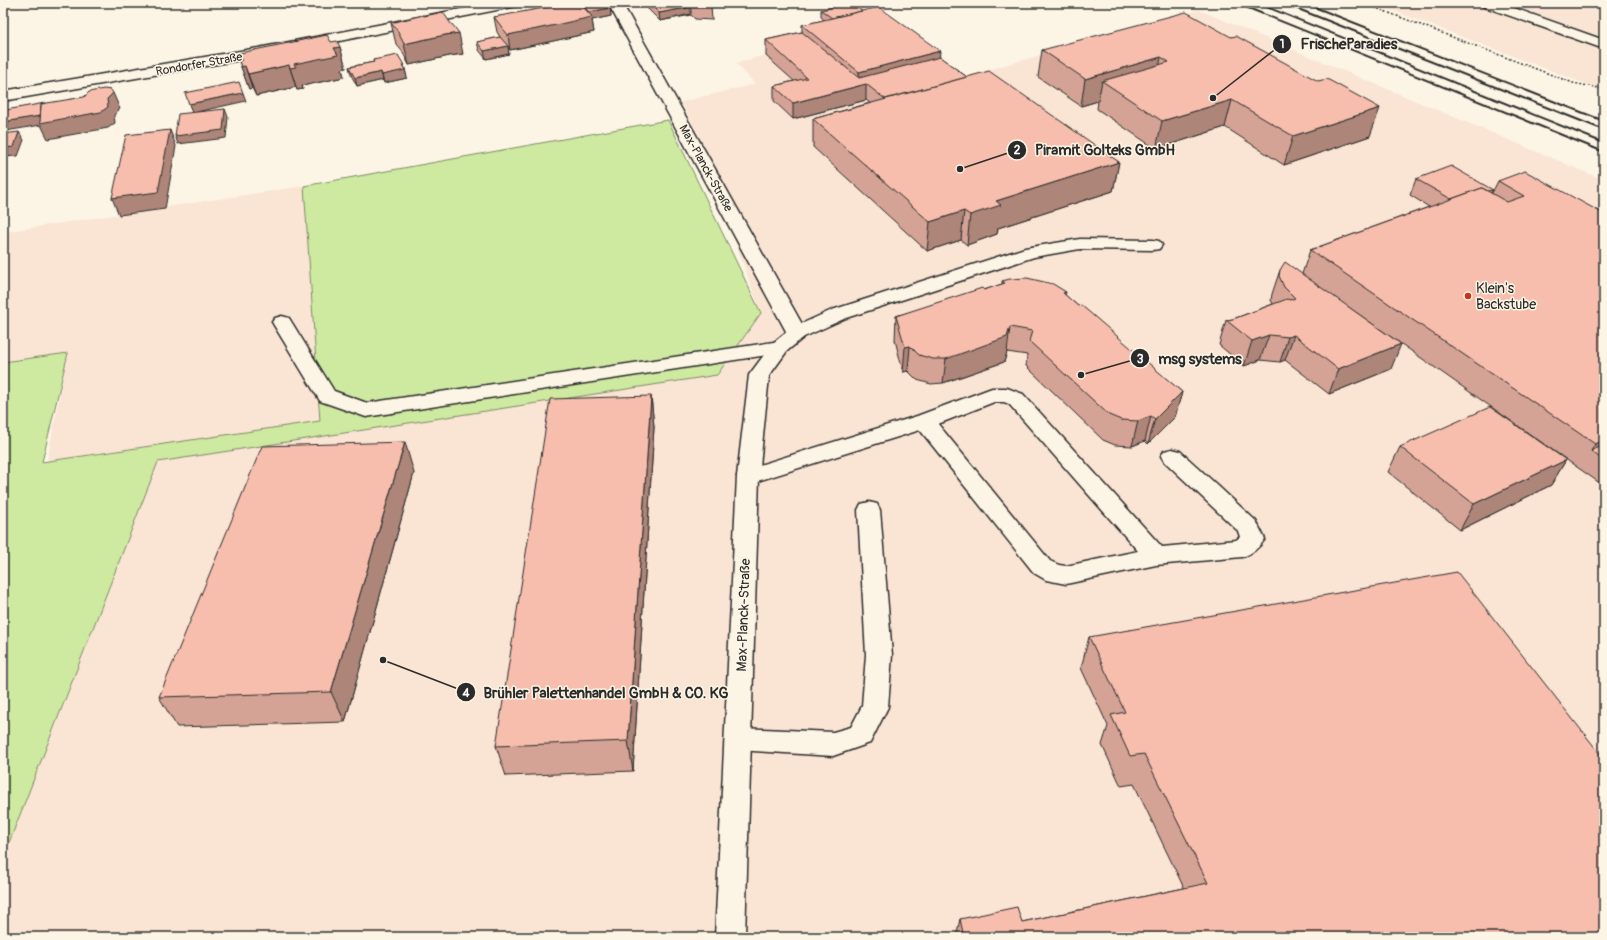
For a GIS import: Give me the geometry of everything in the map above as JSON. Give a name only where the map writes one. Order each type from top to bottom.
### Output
[{"type":"street","name":"Rondorfer Straße","points":[[3,96],[162,70],[320,41],[512,3]]},
{"type":"street","name":"Max-Planck-Straße","points":[[615,3],[797,333]]},
{"type":"street","points":[[1487,3],[1604,45]]},
{"type":"street","name":"Max-Planck-Straße","points":[[730,937],[748,476],[759,375],[780,347],[797,333],[839,314],[1032,252],[1080,244],[1153,245]]},
{"type":"street","points":[[282,322],[327,396],[366,410],[780,347]]},
{"type":"street","points":[[748,476],[924,421],[992,395],[1007,394],[1016,399],[1156,556]]},
{"type":"street","points":[[924,421],[1042,567],[1054,574],[1066,575],[1156,556],[1242,548],[1253,539],[1248,527],[1172,456]]},
{"type":"street","points":[[738,739],[833,744],[860,735],[875,707],[879,655],[869,510]]},
{"type":"path","points":[[1363,3],[1573,83],[1604,89]]},
{"type":"shaded area","points":[[1373,3],[1604,3],[1604,91],[1565,76]]},
{"type":"shaded area","points":[[1199,10],[1604,180],[1604,937],[3,937],[3,858],[158,462],[717,375],[761,313],[689,116],[681,102],[755,84],[736,63],[801,46],[960,78]]},
{"type":"shaded area","points":[[304,186],[320,421],[47,461],[68,353],[3,362],[3,232]]},
{"type":"green space","points":[[668,120],[761,313],[717,375],[158,462],[3,858],[3,362],[68,353],[42,462],[320,421],[304,186]]},
{"type":"building","points":[[571,3],[580,3],[592,17],[508,35],[494,17]]},
{"type":"building","points":[[606,3],[610,8],[589,12],[581,4]]},
{"type":"building","points":[[649,3],[687,3],[691,7],[659,13]]},
{"type":"building","points":[[693,3],[710,3],[711,5],[694,5]]},
{"type":"building","points":[[851,3],[862,11],[832,18],[821,10]]},
{"type":"building","points":[[879,7],[940,51],[859,72],[802,25]]},
{"type":"building","points":[[443,12],[459,33],[404,44],[397,30],[391,23],[423,15]]},
{"type":"building","points":[[1186,12],[1231,37],[1236,36],[1318,81],[1327,79],[1380,108],[1293,136],[1232,100],[1162,121],[1102,81],[1169,62],[1161,57],[1085,79],[1042,50]]},
{"type":"building","points":[[802,32],[859,78],[940,57],[967,77],[885,99],[866,84],[793,103],[774,86],[807,78],[766,40]]},
{"type":"building","points":[[327,35],[331,42],[337,41],[340,47],[334,48],[338,55],[294,64],[296,67],[290,68],[289,65],[248,74],[245,66],[241,67],[239,61],[242,60],[240,53]]},
{"type":"building","points":[[500,37],[508,46],[484,51],[477,42]]},
{"type":"building","points":[[398,55],[404,65],[402,65],[405,70],[382,75],[381,72],[355,78],[349,67],[374,62],[373,60]]},
{"type":"building","points":[[989,71],[1119,162],[996,201],[1001,205],[970,215],[964,211],[930,222],[813,119]]},
{"type":"building","points":[[239,82],[243,93],[189,104],[185,93]]},
{"type":"building","points":[[104,89],[111,90],[113,93],[107,99],[108,107],[101,112],[40,123],[41,104],[84,97],[89,92]]},
{"type":"building","points":[[45,103],[41,104],[40,116],[3,122],[6,110]]},
{"type":"building","points":[[225,109],[223,130],[175,136],[178,114]]},
{"type":"building","points":[[170,130],[158,192],[112,198],[126,135]]},
{"type":"building","points":[[19,132],[14,147],[3,148],[3,134]]},
{"type":"building","points":[[1451,166],[1493,190],[1488,191],[1482,188],[1451,199],[1416,179]]},
{"type":"building","points":[[1525,171],[1604,214],[1604,440],[1595,444],[1310,250],[1482,188],[1507,202],[1524,196],[1498,181]]},
{"type":"building","points":[[1285,262],[1401,344],[1338,369],[1294,335],[1288,337],[1269,335],[1252,341],[1226,320],[1233,319],[1287,299],[1290,300],[1295,298],[1284,287],[1279,276],[1280,270]]},
{"type":"building","points":[[1027,278],[1053,284],[1066,292],[1063,293],[1078,306],[1081,305],[1182,392],[1155,419],[1151,416],[1138,421],[1121,420],[1109,415],[1029,341],[1032,331],[1010,327],[1007,337],[946,359],[933,359],[919,355],[910,346],[905,347],[896,316],[982,288],[984,290],[1005,283],[1002,281]]},
{"type":"building","points":[[651,396],[628,741],[496,746],[550,399]]},
{"type":"building","points":[[1490,407],[1566,460],[1474,504],[1400,447]]},
{"type":"building","points":[[405,442],[331,692],[159,697],[262,446]]},
{"type":"building","points":[[1604,445],[1604,461],[1591,451]]},
{"type":"building","points":[[1457,572],[1604,759],[1604,937],[964,937],[960,919],[1017,907],[1022,922],[1208,883],[1144,754],[1130,756],[1111,715],[1125,712],[1089,637]]},
{"type":"railway","points":[[1236,3],[1604,152]]},
{"type":"railway","points":[[1257,3],[1604,143]]},
{"type":"railway","points":[[1283,3],[1604,130]]},
{"type":"railway","points":[[1304,3],[1604,121]]},
{"type":"place","name":"FrischeParadies","points":[[1213,98]]},
{"type":"place","name":"Piramit Golteks GmbH","points":[[960,169]]},
{"type":"place","name":"Klein's Backstube","points":[[1468,296]]},
{"type":"place","name":"msg systems","points":[[1081,375]]},
{"type":"place","name":"Brühler Palettenhandel GmbH & CO. KG","points":[[383,660]]}]
